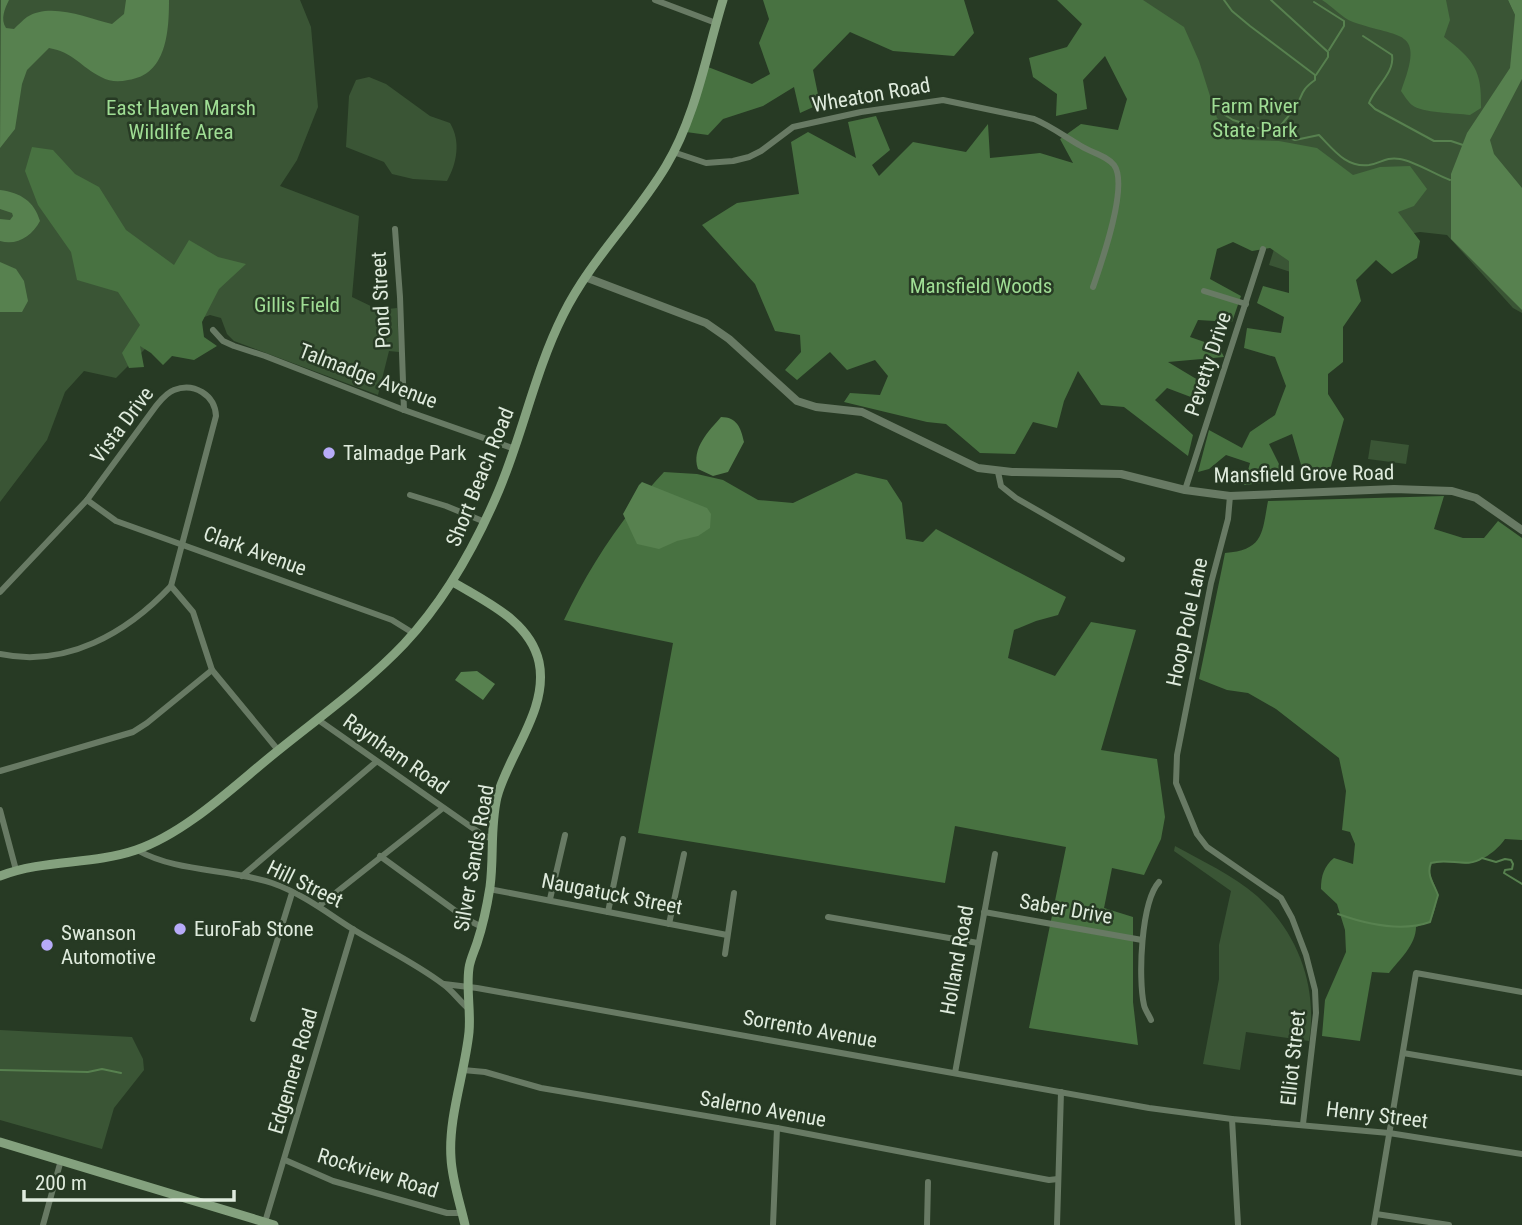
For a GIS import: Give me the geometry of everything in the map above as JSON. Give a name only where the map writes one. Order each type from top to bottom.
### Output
[{"type":"main road","name":"Short Beach Road","points":[[0,876],[16,870],[137,850],[178,828],[362,684],[413,633],[453,582],[485,522],[515,449],[548,348],[566,310],[585,277],[650,190],[673,152],[689,115],[723,0]]},
{"type":"main road","name":"Silver Sands Road","points":[[453,582],[512,620],[529,639],[539,663],[538,694],[520,745],[498,794],[491,838],[489,889],[482,927],[470,964],[470,1010],[451,1145],[452,1168],[465,1225]]},
{"type":"main road","points":[[0,1142],[269,1224]]},
{"type":"street","points":[[654,0],[716,23]]},
{"type":"street","name":"Wheaton Road","points":[[673,152],[706,163],[733,161],[749,157],[793,127],[861,112],[943,100],[1034,119],[1102,155],[1114,164],[1118,171],[1117,199],[1102,262],[1093,286]]},
{"type":"street","name":"Pond Street","points":[[395,229],[404,410]]},
{"type":"street","name":"Pevetty Drive","points":[[1185,490],[1264,249]]},
{"type":"street","name":"Mansfield Grove Road","points":[[585,277],[706,323],[729,339],[797,401],[821,408],[846,408],[862,412],[966,463],[998,471],[1113,473],[1185,490],[1230,496],[1384,489],[1452,491],[1476,498],[1522,530]]},
{"type":"street","points":[[1204,291],[1246,304]]},
{"type":"street","name":"Talmadge Avenue","points":[[213,330],[223,341],[234,346],[515,449]]},
{"type":"street","name":"Vista Drive","points":[[0,592],[87,500],[156,405],[169,393],[183,388],[202,392],[213,402],[216,416],[171,586]]},
{"type":"street","points":[[998,471],[1001,486],[1016,498],[1122,559]]},
{"type":"street","points":[[410,495],[485,522]]},
{"type":"street","name":"Hoop Pole Lane","points":[[1177,755],[1211,583],[1228,519],[1230,496]]},
{"type":"street","name":"Clark Avenue","points":[[87,500],[116,521],[392,620],[413,633]]},
{"type":"street","points":[[0,654],[16,658],[43,657],[105,640],[156,601],[171,586],[193,612],[212,670],[278,750]]},
{"type":"street","points":[[0,771],[133,732],[212,670]]},
{"type":"street","name":"Raynham Road","points":[[317,719],[443,808],[491,838]]},
{"type":"street","name":"Elliot Street","points":[[1177,755],[1177,783],[1197,834],[1207,848],[1281,898],[1306,955],[1315,989],[1316,1013],[1303,1124]]},
{"type":"street","points":[[242,876],[376,762]]},
{"type":"street","points":[[319,906],[443,808]]},
{"type":"street","points":[[0,810],[16,870]]},
{"type":"street","points":[[550,899],[565,835]]},
{"type":"street","points":[[608,912],[623,839]]},
{"type":"street","name":"Hill Street","points":[[137,850],[176,864],[275,884],[319,906],[444,984],[470,1010]]},
{"type":"street","points":[[669,924],[684,854]]},
{"type":"street","name":"Holland Road","points":[[955,1073],[995,854]]},
{"type":"street","points":[[380,856],[468,920],[482,927]]},
{"type":"street","points":[[1151,1020],[1144,1006],[1142,940],[1151,893],[1159,882]]},
{"type":"street","name":"Naugatuck Street","points":[[489,889],[727,934]]},
{"type":"street","points":[[253,1019],[292,893]]},
{"type":"street","points":[[724,954],[734,893]]},
{"type":"street","name":"Saber Drive","points":[[984,912],[1142,940]]},
{"type":"street","points":[[828,917],[978,943]]},
{"type":"street","name":"Edgemere Road","points":[[269,1224],[285,1160],[353,929]]},
{"type":"street","points":[[1374,1225],[1416,973],[1522,992]]},
{"type":"street","name":"Hill Street","points":[[444,984],[469,987]]},
{"type":"street","name":"Sorrento Avenue","points":[[469,987],[1144,1107]]},
{"type":"street","points":[[1403,1053],[1522,1073]]},
{"type":"street","name":"Salerno Avenue","points":[[463,1070],[485,1072],[541,1088],[1058,1180]]},
{"type":"street","points":[[1057,1225],[1062,1093]]},
{"type":"street","name":"Henry Street","points":[[1144,1107],[1232,1119],[1389,1133],[1522,1154]]},
{"type":"street","points":[[1232,1119],[1238,1225]]},
{"type":"street","points":[[773,1225],[777,1128]]},
{"type":"street","points":[[43,1225],[61,1160]]},
{"type":"street","name":"Rockview Road","points":[[285,1160],[334,1181],[447,1213],[462,1213]]},
{"type":"street","points":[[927,1225],[928,1182]]},
{"type":"street","points":[[1376,1214],[1448,1225]]},
{"type":"green space","name":"East Haven Marsh Wildlife Area","points":[[0,0],[300,0],[311,27],[318,107],[297,160],[280,186],[359,216],[352,297],[379,310],[397,308],[399,352],[389,351],[378,395],[234,341],[227,334],[221,318],[210,315],[162,332],[116,378],[84,371],[65,392],[47,440],[0,502]]},
{"type":"green space","points":[[763,0],[964,0],[974,33],[954,56],[893,51],[850,32],[813,70],[820,104],[800,113],[794,87],[763,106],[723,119],[708,135],[686,132],[708,67],[752,84],[770,74],[759,43],[769,19]]},
{"type":"green space","name":"Mansfield Woods","points":[[1057,0],[1143,0],[1184,27],[1199,61],[1217,118],[1245,140],[1279,141],[1317,148],[1353,175],[1380,167],[1410,166],[1427,189],[1414,206],[1398,212],[1420,241],[1417,258],[1392,274],[1376,260],[1356,280],[1361,301],[1343,327],[1343,362],[1328,374],[1328,394],[1344,419],[1328,477],[1304,475],[1292,434],[1269,444],[1281,468],[1278,481],[1244,485],[1250,463],[1226,455],[1209,469],[1198,472],[1209,430],[1242,448],[1250,432],[1275,415],[1286,386],[1275,357],[1244,348],[1247,328],[1281,333],[1284,317],[1257,303],[1263,286],[1289,293],[1289,261],[1270,248],[1252,251],[1233,242],[1217,249],[1210,279],[1241,296],[1232,322],[1198,320],[1190,337],[1219,347],[1224,357],[1168,362],[1208,386],[1204,402],[1167,388],[1155,400],[1193,435],[1188,456],[1124,407],[1101,405],[1078,371],[1064,401],[1057,428],[1033,422],[1015,454],[980,453],[946,424],[844,402],[850,393],[880,395],[888,376],[875,360],[847,370],[830,352],[797,380],[785,370],[801,352],[800,335],[775,331],[755,284],[702,225],[737,203],[799,194],[791,142],[808,132],[856,158],[848,122],[876,116],[890,150],[872,165],[879,176],[913,142],[966,152],[988,124],[990,158],[1040,153],[1073,163],[1060,139],[1081,124],[1118,130],[1127,99],[1105,56],[1083,80],[1087,109],[1056,116],[1057,94],[1033,77],[1029,58],[1067,47],[1082,24]]},
{"type":"green space","name":"Farm River State Park","points":[[1083,0],[1508,0],[1515,15],[1522,22],[1522,313],[1513,308],[1447,235],[1420,232],[1403,235],[1318,281],[1269,265],[1277,240],[1138,108]]},
{"type":"green space","points":[[1322,0],[1446,0],[1450,20],[1444,37],[1463,52],[1474,67],[1480,84],[1481,108],[1470,115],[1431,111],[1412,105],[1401,91],[1411,56],[1404,39],[1349,20]]},
{"type":"green space","points":[[369,77],[386,84],[430,116],[450,123],[457,145],[447,181],[413,179],[392,174],[384,162],[346,147],[349,96],[356,80]]},
{"type":"green space","points":[[32,147],[53,150],[75,174],[99,187],[126,230],[174,265],[189,240],[218,257],[246,264],[219,289],[202,322],[204,337],[217,346],[194,360],[172,356],[163,365],[140,346],[144,367],[129,368],[122,353],[140,325],[118,292],[77,280],[71,252],[38,205],[25,171]]},
{"type":"green space","points":[[1371,440],[1409,445],[1406,464],[1368,459]]},
{"type":"green space","points":[[664,472],[697,474],[723,480],[758,500],[793,503],[856,473],[887,480],[902,503],[906,539],[923,542],[936,529],[1066,597],[1058,615],[1014,630],[1008,658],[1055,676],[1091,622],[1136,630],[1101,750],[1157,759],[1165,817],[1161,839],[1144,875],[1112,868],[1104,908],[1133,917],[1133,1002],[1138,1045],[1029,1028],[1066,847],[955,826],[945,883],[638,833],[673,643],[564,620],[608,542]]},
{"type":"green space","points":[[1444,496],[1434,529],[1463,538],[1484,538],[1498,521],[1522,538],[1522,840],[1505,839],[1497,849],[1473,862],[1431,863],[1430,875],[1437,895],[1430,922],[1416,927],[1410,946],[1389,973],[1372,972],[1360,1041],[1322,1036],[1325,1000],[1346,952],[1345,930],[1337,904],[1321,889],[1324,872],[1334,858],[1353,864],[1355,844],[1350,832],[1342,830],[1346,791],[1339,758],[1276,709],[1248,693],[1227,690],[1199,679],[1225,553],[1247,548],[1259,538],[1268,501]]},
{"type":"green space","points":[[1175,846],[1248,888],[1284,927],[1302,962],[1307,981],[1311,1021],[1309,1041],[1246,1032],[1240,1070],[1203,1064],[1219,979],[1219,945],[1231,891],[1174,851]]},
{"type":"green space","points":[[0,1030],[132,1037],[143,1059],[144,1070],[114,1108],[102,1149],[0,1120]]},
{"type":"shaded area","points":[[1,0],[9,0],[3,21],[6,28],[14,29],[27,17],[47,11],[69,13],[112,24],[124,14],[126,0],[169,0],[163,50],[151,70],[141,76],[111,81],[94,73],[71,56],[49,48],[27,70],[22,84],[15,129],[0,148]]},
{"type":"shaded area","points":[[1508,0],[1522,0],[1522,79],[1490,140],[1494,154],[1522,188],[1522,310],[1451,239],[1451,174],[1467,133],[1510,68],[1515,15]]},
{"type":"shaded area","points":[[0,190],[26,199],[40,221],[33,231],[18,241],[0,241],[0,219],[10,220],[13,216],[12,213],[0,209]]},
{"type":"shaded area","points":[[0,262],[16,269],[24,281],[28,301],[22,312],[0,312]]},
{"type":"shaded area","points":[[721,417],[731,419],[737,424],[744,442],[728,472],[713,476],[698,469],[696,461],[702,440]]},
{"type":"shaded area","points":[[642,482],[707,508],[711,514],[710,528],[698,536],[659,549],[637,544],[623,514]]},
{"type":"shaded area","points":[[477,671],[495,684],[483,700],[455,680],[461,672]]},
{"type":"waterway","points":[[1224,0],[1232,11],[1250,26],[1315,75],[1315,80],[1306,88],[1279,128],[1281,135],[1295,140],[1319,135],[1353,164],[1369,165],[1387,159],[1400,159],[1450,180]]},
{"type":"waterway","points":[[1271,0],[1328,52],[1328,57],[1316,75]]},
{"type":"waterway","points":[[1314,2],[1344,21],[1344,26],[1329,50]]},
{"type":"waterway","points":[[1363,36],[1392,55],[1391,68],[1369,103],[1375,109],[1434,141],[1451,141],[1463,145]]},
{"type":"waterway","points":[[1225,115],[1280,135]]},
{"type":"waterway","points":[[1338,914],[1384,926],[1430,922],[1438,895],[1429,872],[1431,863],[1470,863],[1482,858],[1496,862],[1511,860],[1512,869],[1505,870],[1504,873],[1522,884]]},
{"type":"waterway","points":[[0,1070],[88,1072],[102,1069],[121,1073]]},
{"type":"place","name":"Talmadge Park","points":[[329,453]]},
{"type":"place","name":"EuroFab Stone","points":[[180,929]]},
{"type":"place","name":"Swanson Automotive","points":[[47,945]]},
{"type":"park label","name":"Gillis Field","points":[[297,305]]}]
